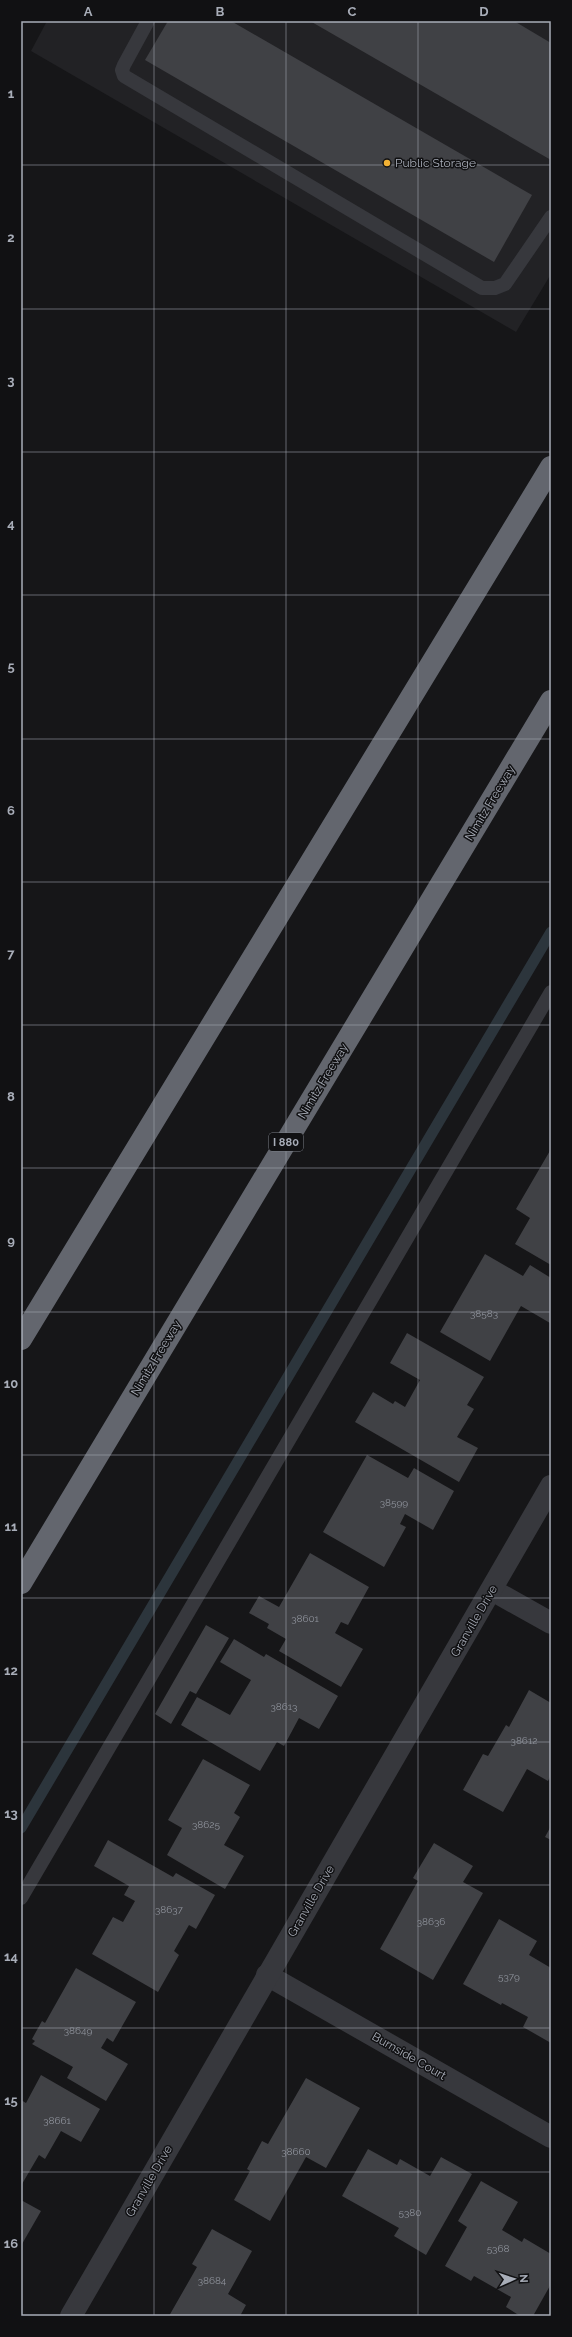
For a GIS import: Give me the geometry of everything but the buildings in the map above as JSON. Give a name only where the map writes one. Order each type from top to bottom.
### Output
[{"type":"highway","points":[[21,1339],[551,467]]},
{"type":"highway","name":"Nimitz Freeway","points":[[21,1583],[551,701]]},
{"type":"street","name":"Granville Drive","points":[[71,2316],[551,1486]]},
{"type":"street","points":[[492,1590],[551,1623]]},
{"type":"street","name":"Burnside Court","points":[[267,1975],[551,2137]]},
{"type":"lane","points":[[143,23],[122,70],[124,76],[482,288],[495,288],[505,284],[551,217]]},
{"type":"lane","points":[[21,1898],[551,992]]},
{"type":"shaded area","name":"Public Storage","points":[[47,21],[551,21],[551,274],[516,332],[31,51]]},
{"type":"waterway","points":[[21,1828],[551,932]]},
{"type":"place","name":"Public Storage","points":[[387,163]]}]
